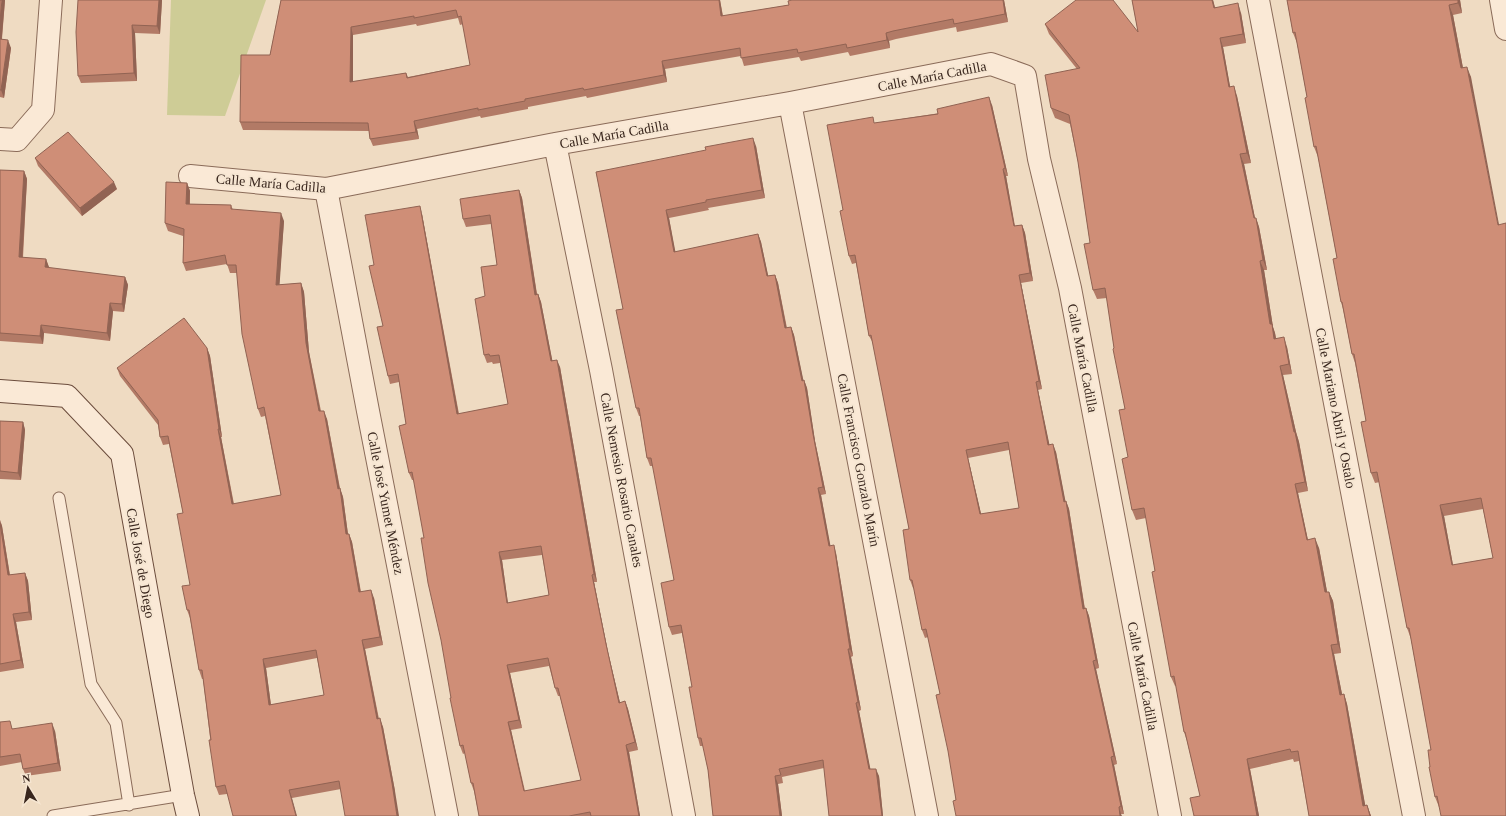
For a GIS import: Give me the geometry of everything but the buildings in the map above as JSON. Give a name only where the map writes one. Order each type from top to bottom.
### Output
[{"type":"street","points":[[0,139],[17,140],[43,110],[51,0]]},
{"type":"street","name":"Calle Mariano Abril y Ostalo","points":[[1258,0],[1414,816]]},
{"type":"street","points":[[1500,0],[1506,29]]},
{"type":"street","name":"Calle María Cadilla","points":[[190,176],[326,189],[555,144],[790,103],[991,64],[1025,76],[1039,159],[1070,288],[1170,816]]},
{"type":"street","name":"Calle Francisco Gonzalo Marín","points":[[790,103],[927,816]]},
{"type":"street","name":"Calle Nemesio Rosario Canales","points":[[555,144],[601,370],[684,816]]},
{"type":"street","name":"Calle José Yumet Méndez","points":[[326,189],[366,403],[447,816]]},
{"type":"street","name":"Calle José de Diego","points":[[0,391],[67,396],[122,454],[185,806]]},
{"type":"lane","points":[[59,498],[91,684],[116,723],[129,804]]},
{"type":"lane","points":[[53,816],[129,804],[185,806]]},
{"type":"shaded area","points":[[171,0],[266,0],[225,116],[167,115]]}]
